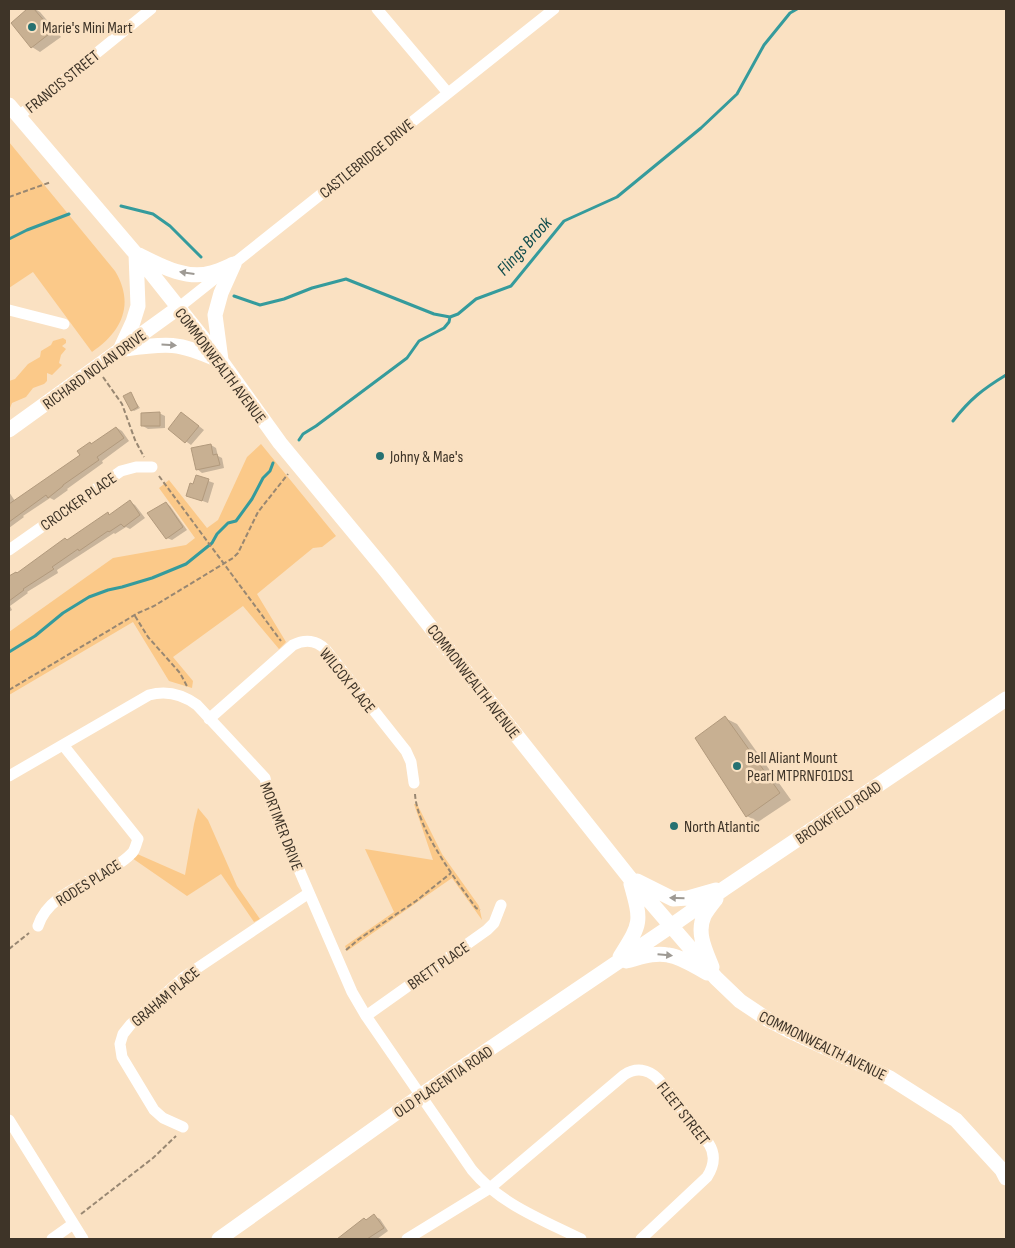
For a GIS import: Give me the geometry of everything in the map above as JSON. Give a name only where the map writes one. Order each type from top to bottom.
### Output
[{"type":"main road","name":"COMMONWEALTH AVENUE","points":[[14,110],[136,254],[221,361],[280,443],[386,570],[629,877],[716,978],[740,1002],[767,1019],[794,1034],[890,1078],[956,1120],[1002,1170],[1006,1178]]},
{"type":"main road","points":[[121,350],[136,314],[138,295],[136,254],[160,266],[190,274],[211,273],[234,264]]},
{"type":"main road","points":[[121,350],[174,344],[221,361],[215,315],[221,293],[234,264]]},
{"type":"main road","name":"RICHARD NOLAN DRIVE","points":[[9,430],[178,308]]},
{"type":"main road","name":"BROOKFIELD ROAD","points":[[671,926],[1006,699]]},
{"type":"main road","points":[[629,877],[673,899],[688,898],[725,888]]},
{"type":"main road","points":[[617,963],[632,939],[639,923],[637,906],[629,877]]},
{"type":"main road","points":[[716,978],[702,939],[702,923],[704,916],[725,888]]},
{"type":"main road","name":"OLD PLACENTIA ROAD","points":[[219,1239],[420,1096],[671,926]]},
{"type":"main road","points":[[617,963],[652,955],[666,954],[716,978]]},
{"type":"street","name":"FRANCIS STREET","points":[[14,110],[138,13],[152,9]]},
{"type":"street","points":[[377,9],[448,93]]},
{"type":"street","name":"CASTLEBRIDGE DRIVE","points":[[178,308],[554,9]]},
{"type":"street","points":[[9,310],[64,324]]},
{"type":"street","name":"CROCKER PLACE","points":[[9,550],[121,471],[136,467],[152,467]]},
{"type":"street","name":"WILCOX PLACE","points":[[209,719],[288,649],[302,641],[312,641],[323,646],[406,752],[411,762],[414,783]]},
{"type":"street","points":[[9,776],[149,695],[170,692],[185,697]]},
{"type":"street","name":"MORTIMER DRIVE","points":[[185,697],[197,705],[265,778],[271,805],[352,992],[366,1016],[472,1170],[490,1188],[516,1206],[581,1239]]},
{"type":"street","name":"RODES PLACE","points":[[38,926],[42,914],[51,904],[126,858],[133,852],[138,840],[62,745]]},
{"type":"street","name":"GRAHAM PLACE","points":[[183,1127],[163,1118],[154,1110],[122,1057],[120,1044],[123,1034],[184,978],[309,893]]},
{"type":"street","name":"BRETT PLACE","points":[[366,1016],[487,930],[494,923],[501,905]]},
{"type":"street","name":"FLEET STREET","points":[[407,1239],[490,1188],[624,1075],[632,1071],[646,1071],[658,1079],[709,1144],[713,1152],[714,1161],[712,1170],[707,1177],[641,1239]]},
{"type":"street","points":[[9,1120],[83,1239]]},
{"type":"street","points":[[52,1239],[73,1224]]},
{"type":"path","points":[[9,197],[52,182]]},
{"type":"path","points":[[103,378],[122,404],[140,450],[223,565],[288,649]]},
{"type":"path","points":[[9,690],[223,565],[238,553],[258,512],[288,474]]},
{"type":"path","points":[[134,616],[148,637],[185,680],[188,687],[185,697]]},
{"type":"path","points":[[414,783],[416,808],[438,853],[450,873],[480,910]]},
{"type":"path","points":[[336,956],[416,901],[450,873]]},
{"type":"path","points":[[9,949],[38,926]]},
{"type":"path","points":[[73,1224],[78,1217],[165,1147],[183,1127]]},
{"type":"shaded area","points":[[9,142],[115,271],[121,283],[124,306],[118,326],[111,336],[92,352],[33,272],[9,288]]},
{"type":"shaded area","points":[[63,338],[66,340],[66,343],[62,346],[66,349],[61,355],[59,363],[62,365],[52,375],[47,373],[47,381],[44,384],[33,388],[26,397],[12,403],[10,408],[9,381],[15,379],[28,364],[40,357],[41,351],[51,345],[53,341]]},
{"type":"shaded area","points":[[261,444],[336,536],[322,547],[313,548],[257,594],[286,642],[279,649],[243,606],[173,657],[193,681],[192,688],[169,681],[133,622],[9,695],[9,632],[113,558],[186,545],[195,538],[159,488],[169,480],[207,528],[218,520],[247,457]]},
{"type":"shaded area","points":[[414,804],[417,804],[442,854],[479,906],[482,920],[452,878],[347,951],[345,946],[394,912],[365,849],[433,860]]},
{"type":"shaded area","points":[[198,808],[208,820],[237,886],[260,919],[254,922],[221,874],[187,896],[132,858],[135,853],[185,875]]},
{"type":"building","name":"Marie's Mini Mart","points":[[27,9],[34,9],[53,31],[31,48],[11,23]]},
{"type":"building","points":[[131,392],[138,407],[131,411],[123,396]]},
{"type":"building","points":[[160,412],[160,426],[141,426],[141,413]]},
{"type":"building","points":[[181,412],[199,426],[185,443],[168,429]]},
{"type":"building","points":[[116,427],[124,438],[97,457],[99,460],[48,498],[46,495],[9,522],[9,504],[80,455],[77,451]]},
{"type":"building","points":[[211,444],[213,455],[217,454],[220,465],[196,470],[191,448]]},
{"type":"building","points":[[196,475],[209,479],[202,501],[186,496],[190,483],[193,484]]},
{"type":"building","points":[[130,500],[140,515],[124,527],[121,524],[79,551],[78,549],[52,567],[54,569],[23,589],[9,601],[9,576],[17,573],[65,538],[67,540],[108,512],[109,515]]},
{"type":"building","points":[[166,502],[183,527],[166,539],[147,513]]},
{"type":"building","name":"Bell Aliant Mount Pearl MTPRNF01DS1","points":[[725,716],[780,793],[746,817],[695,738]]},
{"type":"building","points":[[374,1214],[384,1228],[367,1239],[337,1239],[364,1218],[366,1220]]},
{"type":"waterway","name":"Flings Brook","points":[[234,296],[260,305],[346,279],[434,314],[450,317],[458,314],[476,299],[511,286],[564,221],[617,197],[701,128],[737,94],[764,45],[790,13],[797,9]]},
{"type":"waterway","points":[[121,206],[153,214],[170,226],[201,257]]},
{"type":"waterway","points":[[9,239],[69,214]]},
{"type":"waterway","points":[[299,440],[303,434],[407,358],[419,341],[444,328],[449,322],[450,317]]},
{"type":"waterway","points":[[953,421],[977,395],[1006,375]]},
{"type":"waterway","points":[[9,652],[35,636],[63,613],[89,597],[152,578],[186,564],[212,543],[217,534],[228,523],[236,521],[252,499],[263,478],[270,471],[273,463]]},
{"type":"place","name":"Marie's Mini Mart","points":[[32,27]]},
{"type":"place","name":"Johny & Mae's","points":[[380,456]]},
{"type":"place","name":"Bell Aliant Mount Pearl MTPRNF01DS1","points":[[737,766]]},
{"type":"place","name":"North Atlantic","points":[[674,826]]}]
